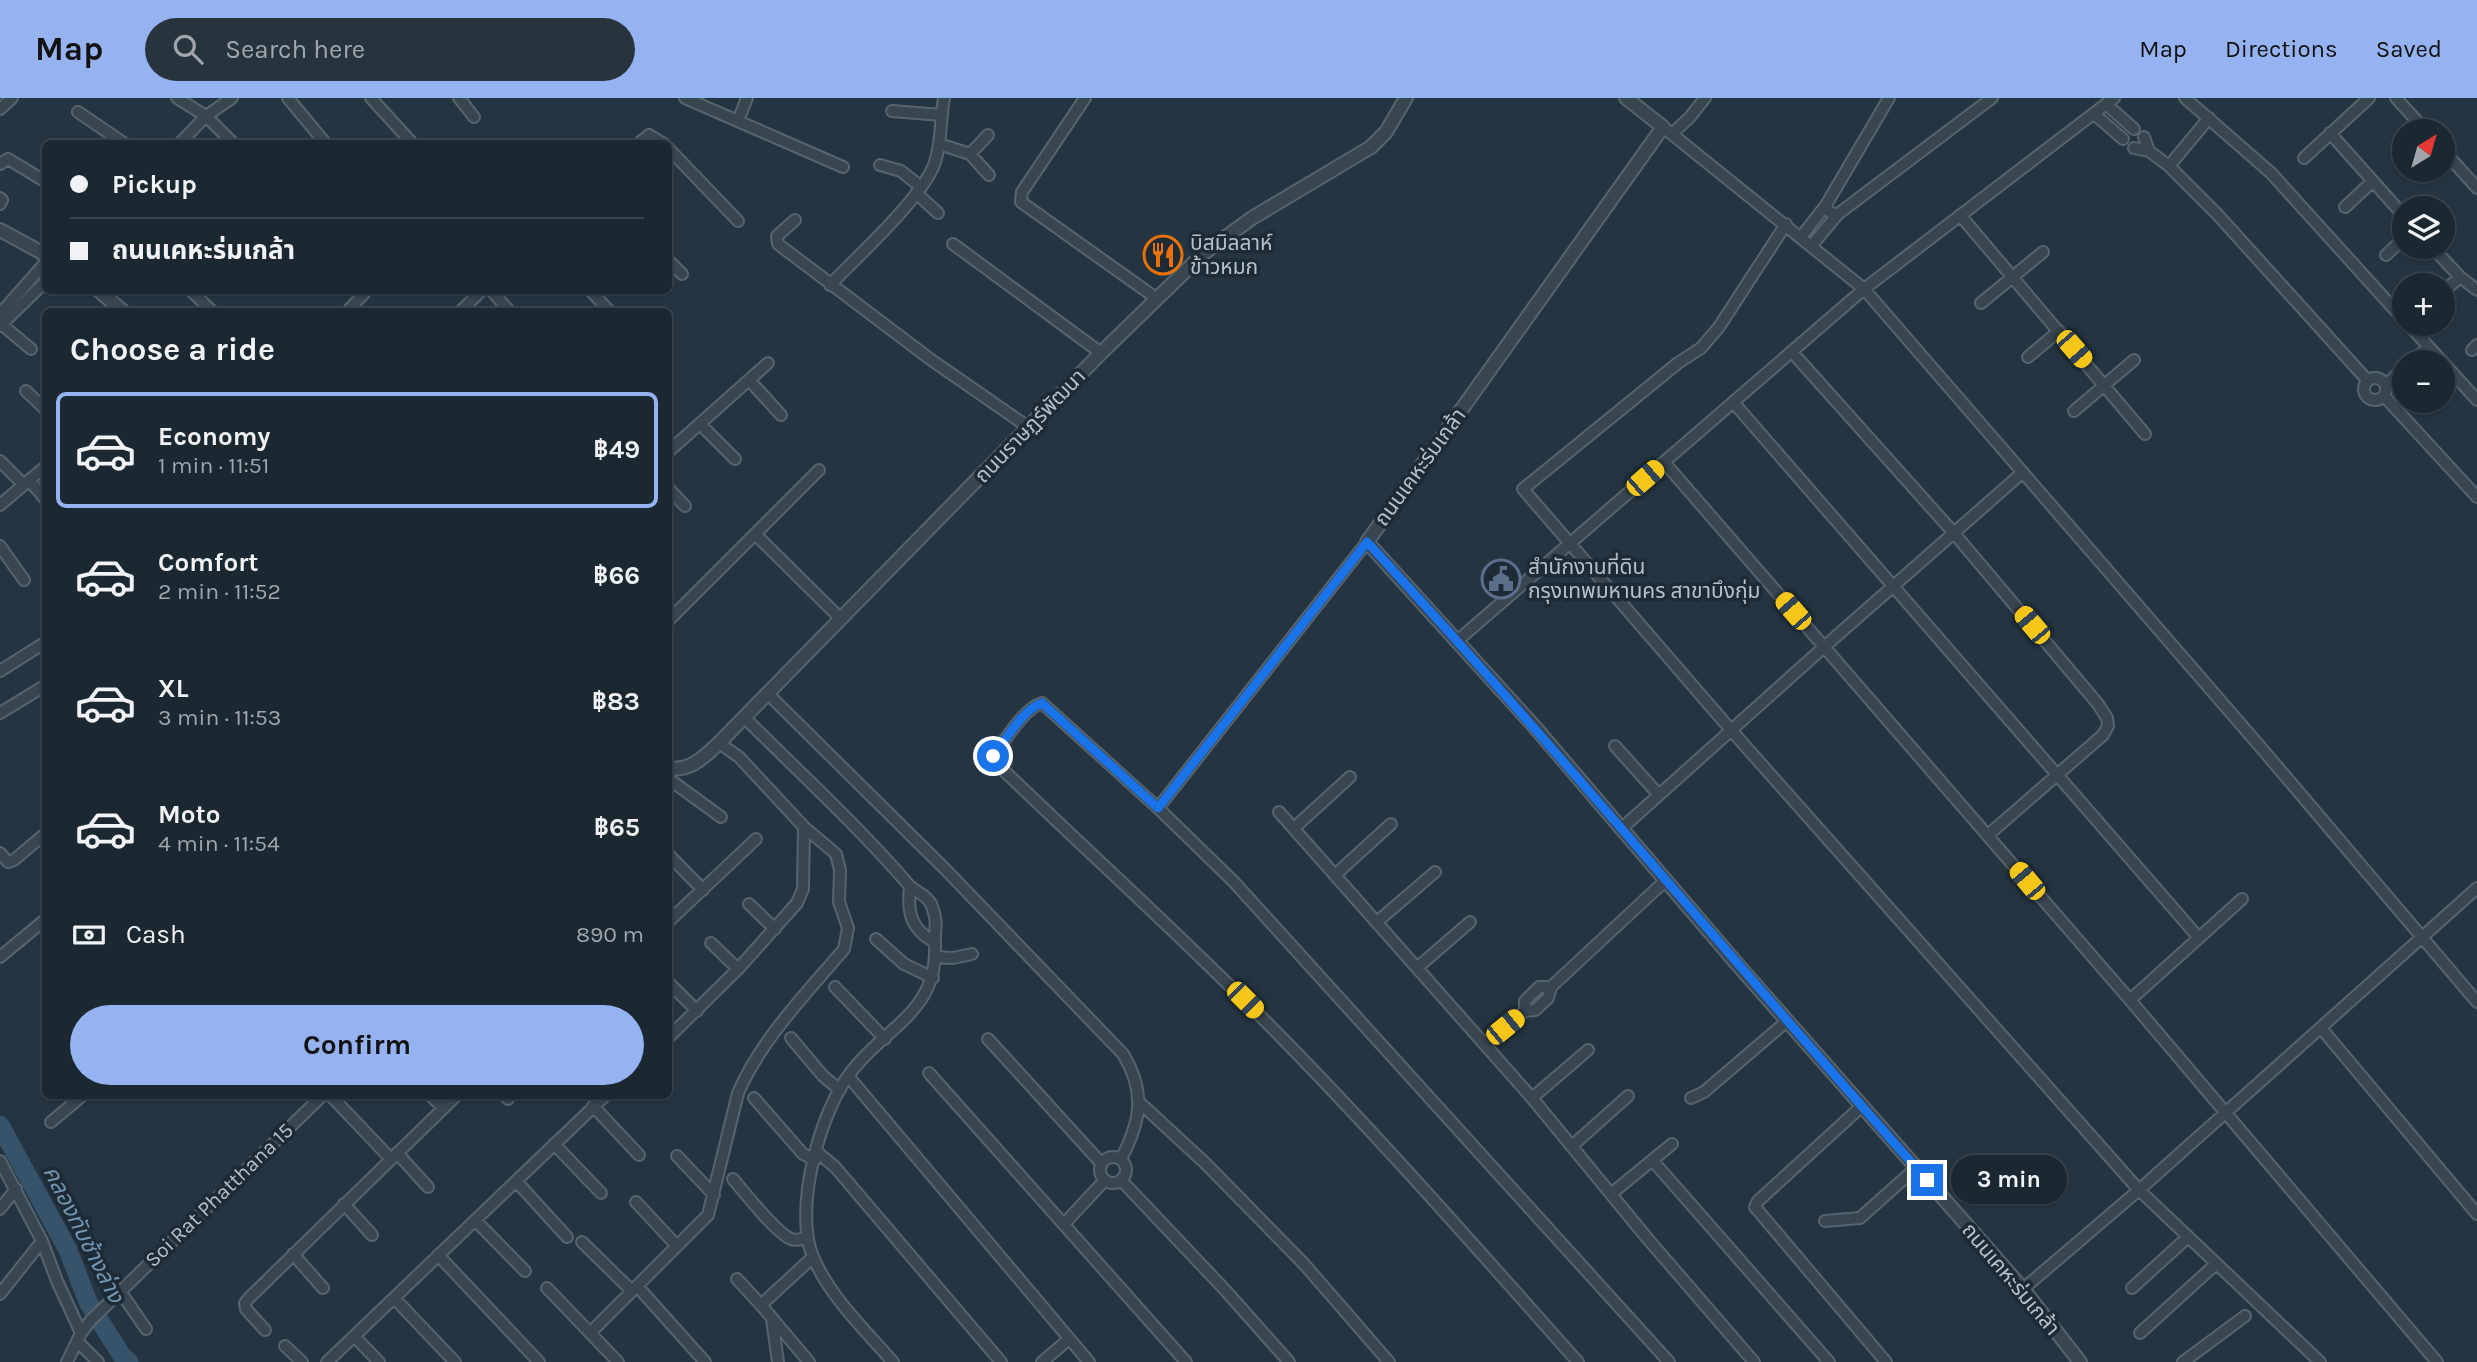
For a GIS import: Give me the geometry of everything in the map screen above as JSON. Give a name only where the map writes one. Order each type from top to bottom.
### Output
[{"type":"street","points":[[0,109],[12,98]]},
{"type":"street","points":[[177,98],[205,116],[230,140]]},
{"type":"street","points":[[183,140],[205,116],[232,98]]},
{"type":"street","points":[[288,98],[323,140]]},
{"type":"street","points":[[371,98],[409,140]]},
{"type":"street","points":[[459,98],[474,117]]},
{"type":"street","points":[[685,98],[844,167]]},
{"type":"street","points":[[738,121],[747,98]]},
{"type":"street","points":[[830,285],[918,190],[932,170],[939,144],[944,98]]},
{"type":"street","points":[[1085,98],[1023,192],[1021,202],[1156,298]]},
{"type":"street","name":"ถนนราษฏร์พัฒนา","points":[[683,769],[701,760],[745,718],[1101,353],[1204,253],[1229,233],[1371,147],[1386,131],[1406,98]]},
{"type":"street","points":[[1626,98],[1864,289],[2236,719],[2477,1003]]},
{"type":"street","points":[[1668,131],[1690,117],[1705,98]]},
{"type":"street","points":[[1801,237],[1825,205],[1889,98]]},
{"type":"street","points":[[1812,245],[1838,214],[1992,98]]},
{"type":"street","points":[[2185,98],[2271,173],[2392,307]]},
{"type":"street","points":[[2304,158],[2369,98]]},
{"type":"street","points":[[2396,98],[2415,119]]},
{"type":"street","points":[[1457,641],[1864,289],[2110,101],[2134,129]]},
{"type":"street","points":[[892,111],[941,115]]},
{"type":"street","points":[[78,112],[119,140]]},
{"type":"street","points":[[2094,114],[2123,139]]},
{"type":"street","points":[[2169,166],[2209,118]]},
{"type":"street","name":"ถนนเคหะร่มเกล้า","points":[[1668,131],[1367,542],[1457,641],[2022,1289],[2080,1362]]},
{"type":"street","points":[[2330,133],[2392,202]]},
{"type":"street","points":[[643,140],[649,135],[657,140]]},
{"type":"street","points":[[970,154],[988,135]]},
{"type":"street","points":[[2144,137],[2149,151]]},
{"type":"street","points":[[939,144],[970,154],[989,175]]},
{"type":"street","points":[[2134,148],[2149,151],[2169,166],[2217,214],[2368,381]]},
{"type":"street","points":[[672,152],[738,221]]},
{"type":"street","points":[[0,164],[8,159],[42,180]]},
{"type":"street","points":[[2455,163],[2477,188]]},
{"type":"street","points":[[880,165],[901,171],[938,213]]},
{"type":"street","points":[[2345,207],[2373,181]]},
{"type":"street","points":[[0,198],[0,204]]},
{"type":"street","points":[[1825,205],[1828,211],[1838,214]]},
{"type":"street","points":[[1960,215],[2145,434]]},
{"type":"street","points":[[795,220],[777,236],[776,242],[930,359],[1028,427]]},
{"type":"street","points":[[1786,224],[1719,327],[1701,348],[1678,363],[1523,489],[1731,730],[2139,1190],[2320,1362]]},
{"type":"street","points":[[0,230],[42,253]]},
{"type":"street","points":[[953,244],[1101,353]]},
{"type":"street","points":[[2386,255],[2392,249]]},
{"type":"street","points":[[1982,303],[2043,252]]},
{"type":"street","points":[[2443,259],[2477,290]]},
{"type":"street","points":[[672,264],[682,274]]},
{"type":"street","points":[[1,322],[42,267]]},
{"type":"street","points":[[2455,281],[2460,277]]},
{"type":"street","points":[[1,322],[42,285]]},
{"type":"street","points":[[103,294],[119,308]]},
{"type":"street","points":[[194,294],[209,308]]},
{"type":"street","points":[[351,308],[363,294]]},
{"type":"street","points":[[464,308],[478,294]]},
{"type":"street","points":[[494,294],[507,308]]},
{"type":"street","points":[[594,294],[606,308]]},
{"type":"street","points":[[1,322],[31,349]]},
{"type":"street","points":[[2028,358],[2059,331]]},
{"type":"street","points":[[2419,336],[2477,400]]},
{"type":"street","points":[[2424,350],[2429,346]]},
{"type":"street","points":[[1792,352],[1953,532],[2107,718],[2108,726],[2103,735],[1988,835]]},
{"type":"street","points":[[2074,411],[2134,360]]},
{"type":"street","points":[[672,448],[768,363]]},
{"type":"street","points":[[2392,383],[2385,391],[2373,400],[2368,397],[2364,387],[2368,381],[2377,378],[2385,391],[2477,497]]},
{"type":"street","points":[[749,380],[781,415]]},
{"type":"street","points":[[26,391],[42,406]]},
{"type":"street","points":[[1733,402],[2199,938]]},
{"type":"street","points":[[700,424],[735,459]]},
{"type":"street","points":[[0,461],[42,496]]},
{"type":"street","points":[[1664,462],[2227,1112],[2437,1362]]},
{"type":"street","points":[[0,505],[42,469]]},
{"type":"street","points":[[672,617],[818,470]]},
{"type":"street","points":[[1621,829],[2022,473]]},
{"type":"street","points":[[672,492],[685,506]]},
{"type":"street","points":[[755,534],[841,619]]},
{"type":"street","points":[[1158,808],[1367,542]]},
{"type":"street","points":[[0,546],[24,580]]},
{"type":"street","points":[[0,671],[42,645]]},
{"type":"street","points":[[0,713],[42,687]]},
{"type":"street","points":[[768,694],[945,869],[1113,1042],[1131,1068],[1139,1102],[1137,1121],[1121,1159],[1126,1169],[1121,1180],[1113,1183],[1105,1180],[1100,1172],[1102,1164],[1110,1157],[1121,1159]]},
{"type":"street","points":[[1578,1362],[1283,1038],[1206,961],[996,764],[993,756],[1034,705],[1042,703],[1158,808],[1234,882],[1669,1362]]},
{"type":"street","points":[[745,718],[881,852],[910,887],[929,901],[937,921],[933,978],[921,1001],[848,1076],[830,1110],[805,1202],[807,1237],[813,1257],[836,1294],[893,1362]]},
{"type":"street","points":[[590,1333],[708,1215],[737,1093],[743,1080],[764,1045],[844,949],[848,938],[848,928],[839,902],[839,863],[836,854],[804,827],[738,757],[719,743]]},
{"type":"street","points":[[1615,746],[1659,795]]},
{"type":"street","points":[[672,768],[683,769]]},
{"type":"street","points":[[672,784],[683,769]]},
{"type":"street","points":[[1294,828],[1350,777]]},
{"type":"street","points":[[672,786],[721,817]]},
{"type":"street","points":[[1279,812],[1532,1098],[1754,1362]]},
{"type":"street","points":[[1336,874],[1391,824]]},
{"type":"street","points":[[672,1034],[792,910],[801,895],[804,827]]},
{"type":"street","points":[[0,853],[8,862],[14,860],[42,836]]},
{"type":"street","points":[[672,918],[756,839]]},
{"type":"street","points":[[672,858],[703,890]]},
{"type":"street","points":[[1378,921],[1435,872]]},
{"type":"street","points":[[1485,1044],[1525,1011],[1525,1001],[1539,987],[1551,987],[1666,880]]},
{"type":"street","points":[[910,887],[909,909],[917,930],[934,942]]},
{"type":"street","points":[[2022,1289],[2139,1190],[2477,888]]},
{"type":"street","points":[[2130,1000],[2242,899]]},
{"type":"street","points":[[749,904],[775,929]]},
{"type":"street","points":[[1418,967],[1470,922]]},
{"type":"street","points":[[0,957],[42,926]]},
{"type":"street","points":[[876,939],[914,971],[933,978]]},
{"type":"street","points":[[711,943],[737,969]]},
{"type":"street","points":[[936,957],[953,958],[972,954]]},
{"type":"street","points":[[672,986],[697,1011]]},
{"type":"street","points":[[835,987],[885,1039]]},
{"type":"street","points":[[1691,1098],[1704,1092],[1787,1021]]},
{"type":"street","points":[[2321,1028],[2477,1214]]},
{"type":"street","points":[[791,1038],[823,1076],[840,1090]]},
{"type":"street","points":[[988,1040],[1102,1164]]},
{"type":"street","points":[[1532,1098],[1588,1050]]},
{"type":"street","points":[[929,1073],[1186,1362]]},
{"type":"street","points":[[848,1076],[1089,1362]]},
{"type":"street","points":[[1572,1146],[1628,1096]]},
{"type":"street","points":[[754,1098],[803,1154],[816,1156],[853,1188],[1001,1362]]},
{"type":"street","points":[[51,1122],[78,1099]]},
{"type":"street","points":[[304,1099],[311,1106]]},
{"type":"street","name":"Soi Rat Phatthana 15","points":[[67,1362],[90,1321],[319,1099]]},
{"type":"street","points":[[334,1099],[428,1187]]},
{"type":"street","points":[[434,1099],[443,1108]]},
{"type":"street","points":[[265,1330],[246,1309],[245,1303],[453,1099]]},
{"type":"street","points":[[327,1362],[601,1099]]},
{"type":"street","points":[[1139,1102],[1304,1264],[1389,1362]]},
{"type":"street","points":[[593,1106],[639,1155]]},
{"type":"street","points":[[1862,1106],[1758,1201],[1755,1207],[1886,1362]]},
{"type":"street","points":[[554,1144],[601,1193]]},
{"type":"street","points":[[1611,1194],[1672,1144]]},
{"type":"street","points":[[677,1156],[714,1195]]},
{"type":"street","points":[[0,1161],[42,1241],[79,1337],[99,1362]]},
{"type":"street","points":[[1653,1161],[1829,1362]]},
{"type":"street","points":[[1825,1221],[1860,1218],[1916,1168]]},
{"type":"street","points":[[733,1179],[780,1231],[790,1238],[800,1240],[807,1237]]},
{"type":"street","points":[[1064,1224],[1105,1180]]},
{"type":"street","points":[[1121,1180],[1289,1362]]},
{"type":"street","points":[[516,1181],[567,1237]]},
{"type":"street","points":[[0,1209],[16,1189]]},
{"type":"street","points":[[636,1202],[677,1245]]},
{"type":"street","points":[[344,1204],[372,1235]]},
{"type":"street","points":[[475,1220],[525,1271]]},
{"type":"street","points":[[2132,1288],[2188,1237]]},
{"type":"street","points":[[0,1294],[42,1241]]},
{"type":"street","points":[[582,1242],[635,1288],[705,1362]]},
{"type":"street","points":[[293,1254],[323,1288]]},
{"type":"street","points":[[438,1255],[539,1362]]},
{"type":"street","points":[[761,1305],[813,1257]]},
{"type":"street","points":[[2140,1333],[2216,1264]]},
{"type":"street","points":[[737,1279],[809,1362]]},
{"type":"street","points":[[547,1288],[618,1362]]},
{"type":"street","points":[[120,1291],[146,1329]]},
{"type":"street","points":[[394,1298],[455,1362]]},
{"type":"street","points":[[2183,1362],[2245,1316]]},
{"type":"street","points":[[772,1319],[778,1362]]},
{"type":"street","points":[[354,1336],[379,1362]]},
{"type":"street","points":[[1042,1362],[1069,1339]]},
{"type":"street","points":[[285,1346],[302,1362]]},
{"type":"waterway","name":"คลองทับช้างล่าง","points":[[0,1125],[68,1250],[88,1302],[122,1356],[129,1362]]},
{"type":"place","name":"บิสมิลลาห์ ข้าวหมก","points":[[1163,255]]},
{"type":"place","name":"สำนักงานที่ดิน กรุงเทพมหานคร สาขาบึงกุ่ม","points":[[1501,579]]},
{"type":"route","points":[[993,756],[1025,714],[1034,705],[1042,703],[1158,808],[1367,542],[1533,726],[1927,1180]]}]
